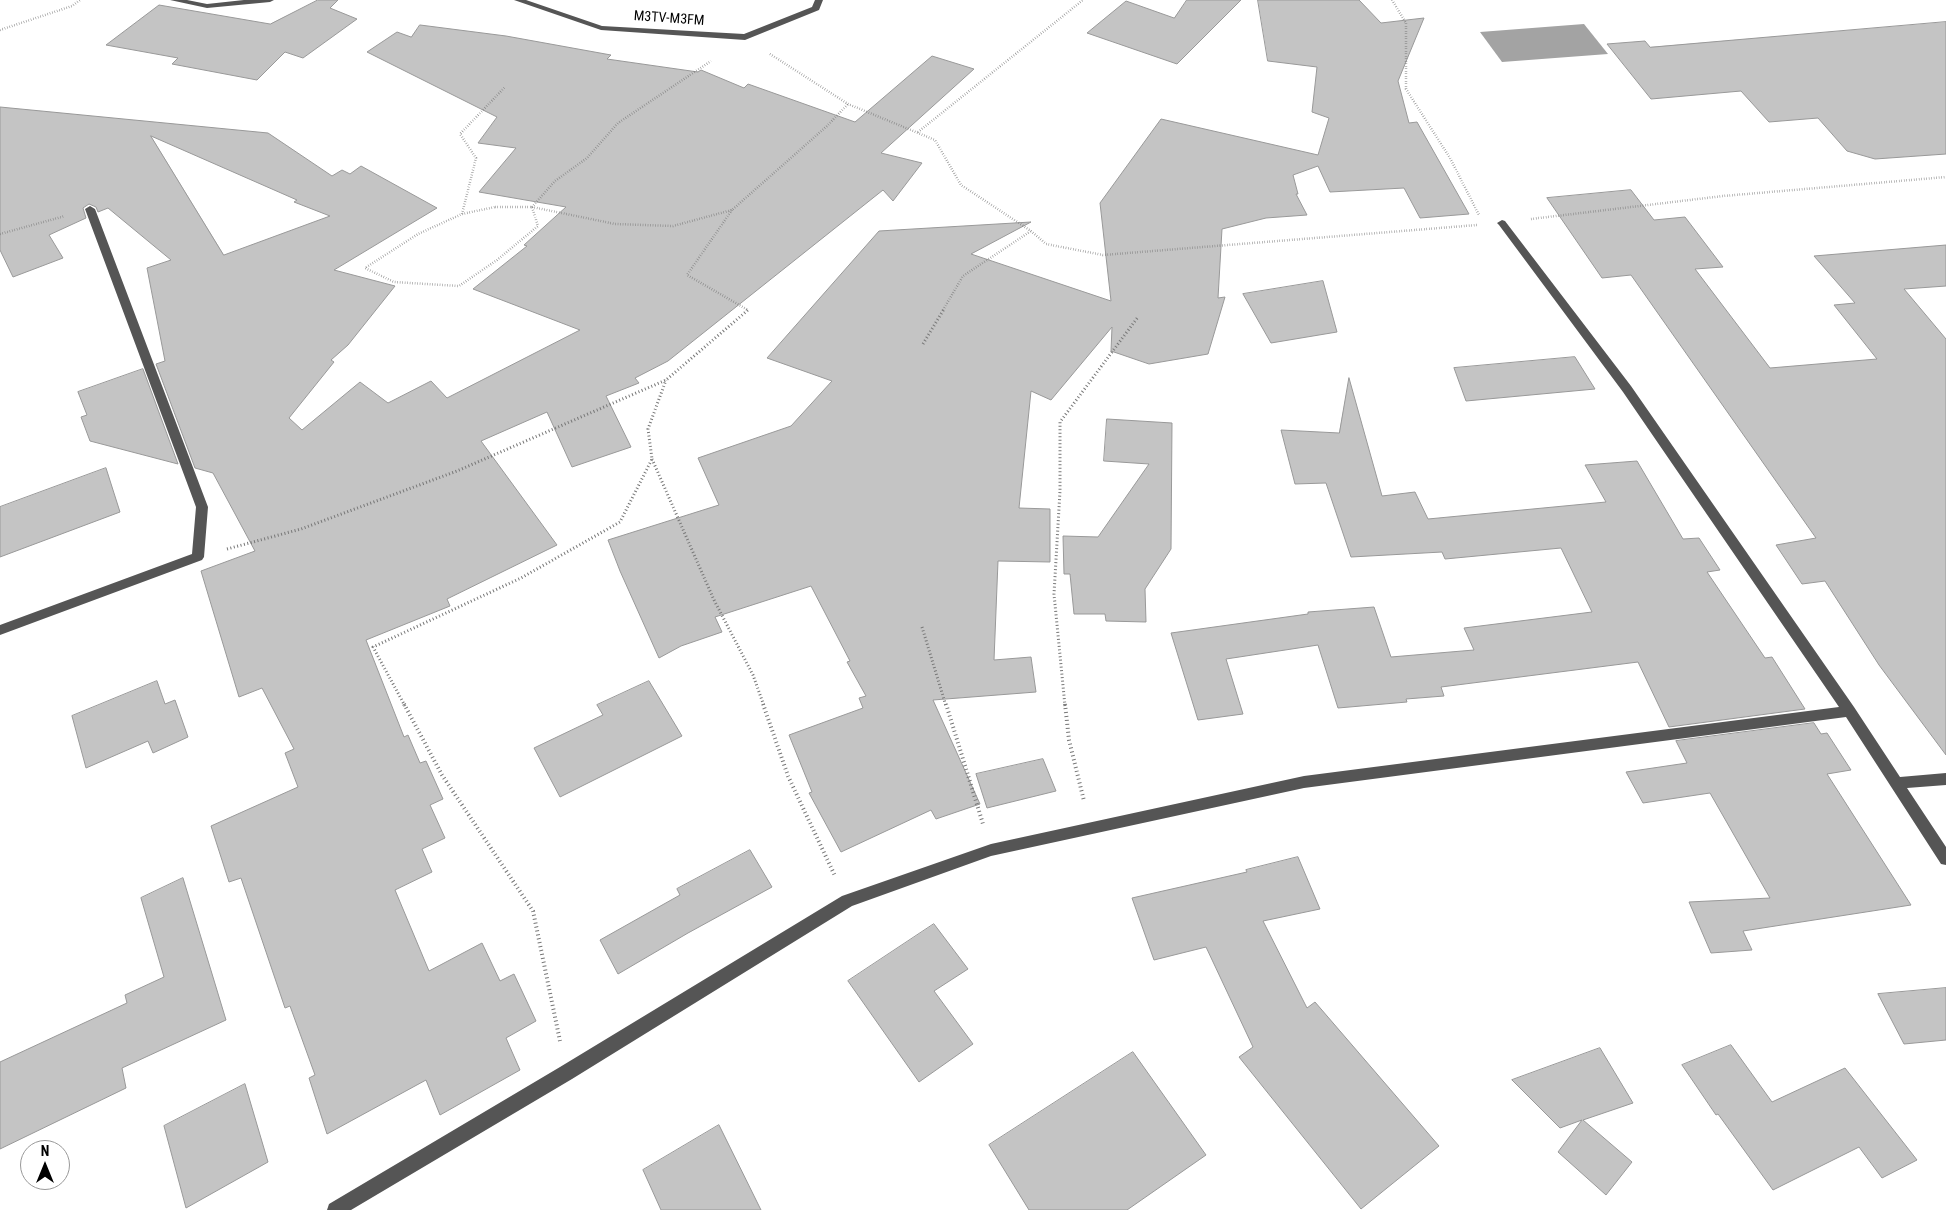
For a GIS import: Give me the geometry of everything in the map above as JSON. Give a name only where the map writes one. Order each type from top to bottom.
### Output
[{"type":"street","points":[[174,0],[207,6],[270,0]]},
{"type":"street","name":"M3TV-M3FM","points":[[518,0],[601,28],[745,37],[818,4]]},
{"type":"street","points":[[0,630],[198,557],[202,507],[90,209]]},
{"type":"street","points":[[1502,223],[1626,390],[1849,711],[1946,859]]},
{"type":"street","points":[[336,1210],[566,1073],[847,901],[991,850],[1304,782],[1849,711]]},
{"type":"street","points":[[1896,783],[1946,780]]},
{"type":"path","points":[[0,30],[72,6],[80,0]]},
{"type":"path","points":[[918,132],[1083,0]]},
{"type":"path","points":[[1392,0],[1406,23],[1406,89],[1450,158],[1484,224]]},
{"type":"path","points":[[532,207],[555,181],[587,158],[618,123],[745,37],[848,104],[935,140],[961,185],[1031,231],[1046,244],[1103,255],[1502,223],[1723,196],[1946,176]]},
{"type":"path","points":[[462,214],[476,158],[460,134],[505,87]]},
{"type":"path","points":[[198,557],[301,529],[457,471],[666,380],[748,310],[687,275],[732,210],[827,126],[848,104]]},
{"type":"path","points":[[532,207],[538,226],[497,260],[459,286],[394,282],[365,268],[418,234],[462,214],[496,207],[532,207],[615,224],[673,226],[732,210]]},
{"type":"path","points":[[0,234],[90,209]]},
{"type":"path","points":[[923,344],[963,276],[1031,231]]},
{"type":"path","points":[[1091,828],[1069,740],[1054,594],[1060,491],[1060,422],[1138,317]]},
{"type":"path","points":[[666,380],[648,429],[652,459],[714,600],[753,676],[788,776],[847,901]]},
{"type":"path","points":[[566,1073],[532,911],[442,775],[373,647],[521,578],[620,522],[652,459]]},
{"type":"path","points":[[922,627],[991,850]]},
{"type":"shaded area","points":[[1584,24],[1608,54],[1502,62],[1480,32]]},
{"type":"building","points":[[318,0],[338,0],[330,8],[357,19],[303,58],[285,52],[257,80],[172,64],[178,58],[106,45],[159,5],[270,24]]},
{"type":"building","points":[[1187,0],[1241,0],[1177,64],[1087,33],[1126,1],[1174,18]]},
{"type":"building","points":[[1258,0],[1359,0],[1381,23],[1424,18],[1398,81],[1409,123],[1417,122],[1469,214],[1420,218],[1404,188],[1330,192],[1318,166],[1293,175],[1298,194],[1296,194],[1307,215],[1266,218],[1222,229],[1218,298],[1225,297],[1208,354],[1149,364],[1111,351],[1112,327],[1051,400],[1031,391],[1019,508],[1050,509],[1050,562],[998,561],[994,660],[1031,657],[1036,692],[933,700],[980,804],[936,819],[931,810],[841,852],[809,793],[812,792],[789,735],[863,708],[859,698],[866,696],[847,662],[850,661],[811,586],[715,617],[722,632],[681,646],[659,658],[608,540],[719,505],[698,458],[791,426],[832,381],[767,358],[879,231],[1031,222],[971,254],[1111,301],[1100,203],[1161,119],[1318,155],[1329,118],[1312,112],[1317,67],[1268,61]]},
{"type":"building","points":[[1946,22],[1946,154],[1875,159],[1847,151],[1818,118],[1769,122],[1741,91],[1651,99],[1607,44],[1645,41],[1650,47]]},
{"type":"building","points":[[420,25],[506,36],[611,55],[607,59],[698,72],[701,70],[744,88],[748,84],[855,122],[932,56],[974,69],[881,153],[922,163],[893,201],[883,190],[668,361],[635,378],[639,383],[606,396],[631,447],[572,467],[547,412],[481,441],[557,545],[447,599],[450,606],[366,640],[404,737],[408,735],[420,763],[426,761],[443,799],[430,805],[445,838],[422,849],[432,872],[395,890],[429,971],[482,943],[500,981],[514,974],[536,1021],[506,1038],[520,1070],[440,1115],[426,1080],[327,1134],[309,1078],[315,1075],[290,1006],[285,1008],[241,878],[229,882],[211,826],[298,787],[285,753],[294,749],[262,688],[239,697],[201,571],[255,551],[213,473],[195,468],[156,364],[165,361],[147,268],[171,260],[108,208],[98,212],[96,207],[89,204],[83,208],[86,218],[49,235],[63,258],[13,277],[0,250],[0,107],[268,133],[332,176],[342,170],[350,174],[361,166],[437,208],[334,270],[395,286],[348,345],[331,360],[334,362],[289,418],[302,430],[360,382],[388,403],[431,381],[447,398],[580,330],[473,289],[527,246],[524,245],[566,207],[479,192],[516,148],[478,143],[497,117],[367,52],[397,32],[411,37]],"holes":[[[151,136],[297,200],[294,202],[330,216],[224,255]]]},
{"type":"building","points":[[1631,190],[1654,220],[1685,217],[1723,267],[1695,269],[1770,368],[1877,359],[1834,305],[1855,303],[1814,256],[1946,245],[1946,286],[1904,289],[1946,339],[1946,755],[1879,665],[1825,581],[1802,584],[1776,545],[1816,538],[1631,275],[1602,278],[1547,198]]},
{"type":"building","points":[[1323,281],[1337,332],[1271,343],[1243,294]]},
{"type":"building","points":[[1575,357],[1595,389],[1466,401],[1454,368]]},
{"type":"building","points":[[143,369],[178,464],[90,441],[81,417],[87,415],[78,392]]},
{"type":"building","points":[[1349,378],[1382,496],[1415,492],[1428,519],[1606,502],[1585,465],[1637,461],[1683,539],[1699,538],[1720,570],[1707,572],[1765,658],[1772,657],[1805,709],[1669,727],[1638,662],[1441,687],[1444,696],[1406,699],[1407,702],[1338,708],[1318,645],[1226,659],[1243,714],[1198,720],[1171,633],[1308,614],[1308,612],[1374,607],[1391,657],[1474,650],[1464,628],[1592,612],[1561,548],[1445,559],[1442,552],[1351,557],[1326,483],[1295,484],[1281,430],[1339,433]]},
{"type":"building","points":[[1107,419],[1172,423],[1171,549],[1145,589],[1146,622],[1106,621],[1105,614],[1074,614],[1070,574],[1064,574],[1063,536],[1098,537],[1149,464],[1104,461]]},
{"type":"building","points":[[106,468],[120,512],[0,557],[0,507]]},
{"type":"building","points":[[157,681],[165,704],[175,700],[188,737],[153,753],[148,741],[86,768],[72,716]]},
{"type":"building","points":[[649,681],[682,736],[560,797],[534,748],[603,715],[597,705]]},
{"type":"building","points":[[1814,723],[1821,734],[1827,733],[1851,770],[1827,774],[1911,905],[1743,931],[1752,950],[1711,953],[1689,902],[1770,898],[1710,793],[1643,803],[1626,772],[1687,763],[1676,741]]},
{"type":"building","points":[[1043,759],[1056,791],[987,808],[976,774]]},
{"type":"building","points":[[750,850],[772,887],[618,974],[600,940],[680,895],[677,889]]},
{"type":"building","points":[[1298,857],[1320,909],[1263,921],[1307,1008],[1315,1002],[1439,1146],[1361,1209],[1239,1057],[1253,1047],[1206,947],[1154,960],[1132,898],[1247,872],[1246,870]]},
{"type":"building","points":[[183,878],[226,1020],[122,1068],[126,1088],[0,1149],[0,1062],[127,1003],[125,995],[164,977],[141,898]]},
{"type":"building","points":[[934,924],[968,969],[934,991],[973,1044],[919,1082],[848,981]]},
{"type":"building","points":[[1946,988],[1946,1040],[1904,1044],[1878,994]]},
{"type":"building","points":[[1731,1045],[1772,1102],[1845,1068],[1917,1160],[1882,1178],[1859,1147],[1773,1190],[1718,1114],[1716,1115],[1682,1065]]},
{"type":"building","points":[[1600,1048],[1633,1103],[1583,1120],[1632,1162],[1606,1195],[1558,1152],[1582,1120],[1560,1128],[1512,1080]]},
{"type":"building","points":[[1133,1052],[1206,1155],[1127,1210],[1029,1210],[989,1145]]},
{"type":"building","points":[[245,1084],[268,1162],[186,1208],[164,1126]]},
{"type":"building","points":[[719,1125],[761,1210],[661,1210],[643,1170]]}]
